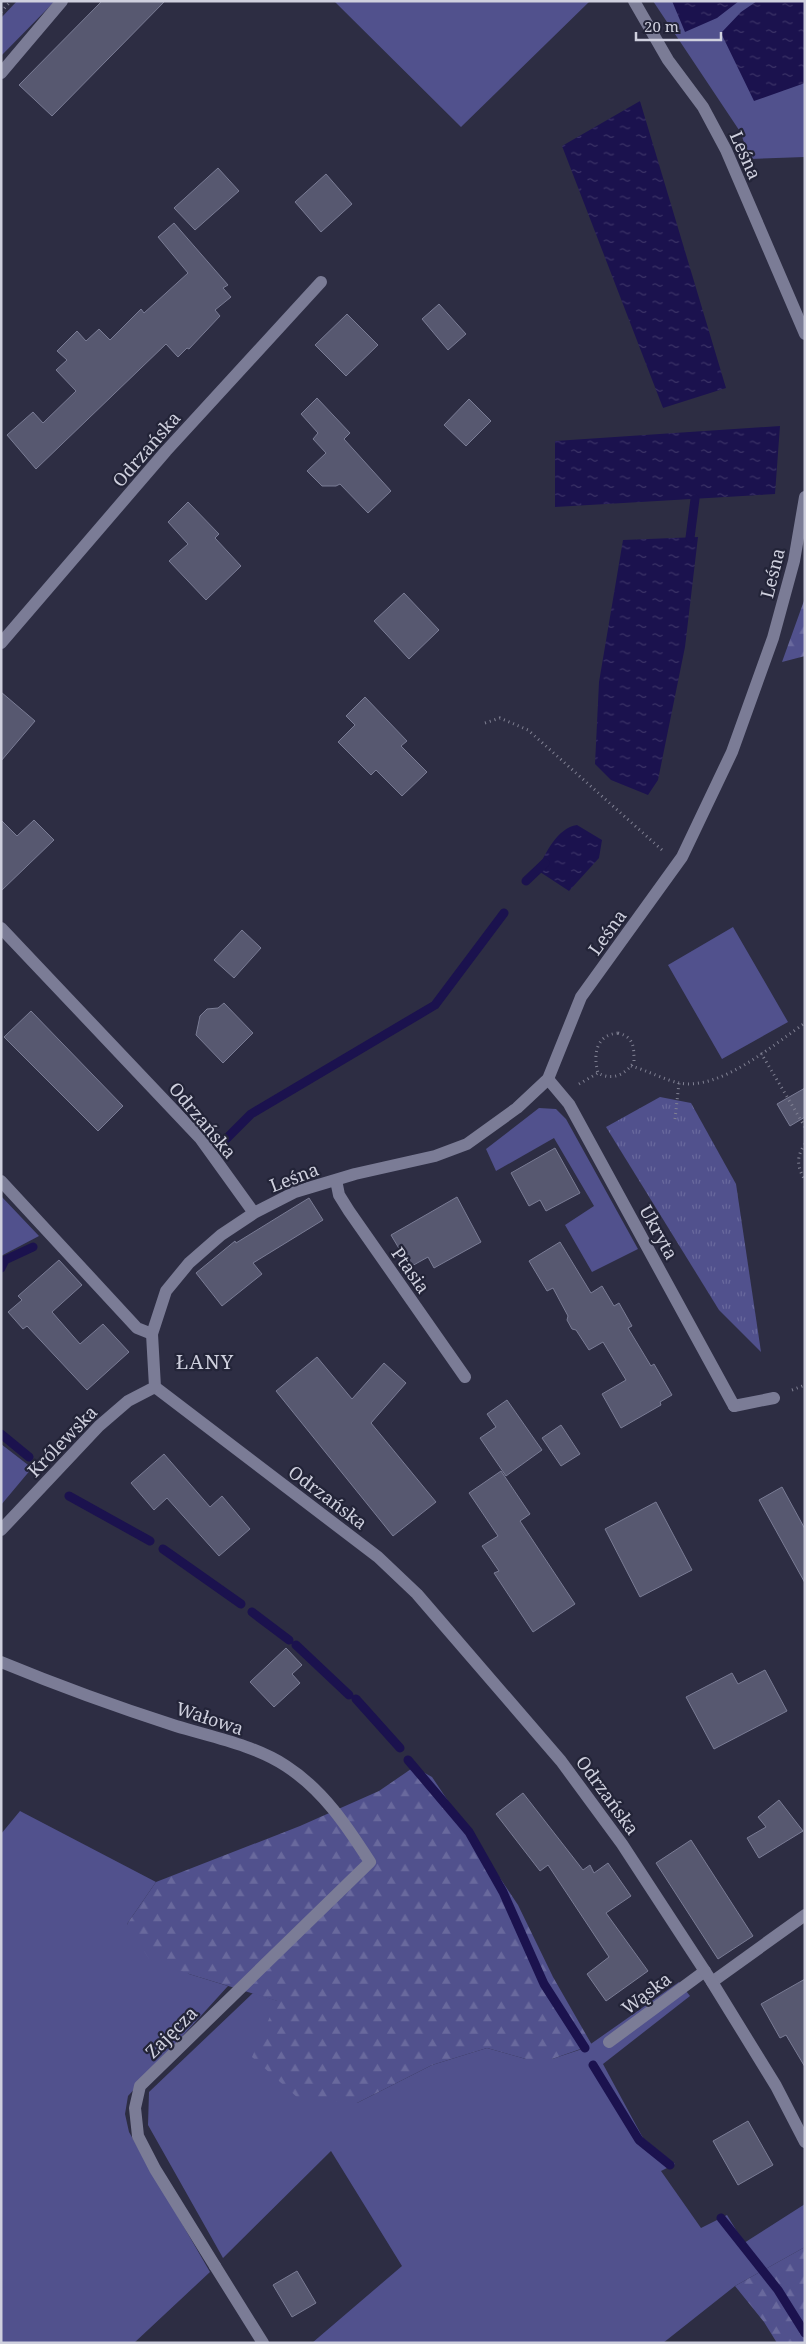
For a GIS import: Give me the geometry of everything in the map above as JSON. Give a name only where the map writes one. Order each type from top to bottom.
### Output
[{"type":"street","points":[[1,73],[62,1]]},
{"type":"street","name":"Leśna","points":[[634,1],[668,60],[703,107],[726,150],[805,334]]},
{"type":"street","name":"Odrzańska","points":[[1,643],[166,451],[321,282]]},
{"type":"street","name":"Leśna","points":[[254,1213],[295,1192],[435,1156],[467,1144],[517,1108],[548,1079],[581,997],[677,864],[732,752],[773,638],[794,561],[805,497]]},
{"type":"street","name":"Odrzańska","points":[[1,928],[200,1138],[254,1213]]},
{"type":"street","name":"Ukryta","points":[[548,1079],[569,1104],[734,1406],[774,1398]]},
{"type":"street","name":"Ptasia","points":[[336,1180],[339,1195],[349,1211],[465,1377]]},
{"type":"street","points":[[1,1181],[137,1328],[152,1334]]},
{"type":"street","points":[[155,1387],[152,1334],[166,1291],[189,1263],[221,1235],[254,1213]]},
{"type":"street","name":"Odrzańska","points":[[155,1387],[378,1558],[417,1594],[561,1761],[622,1844],[708,1976],[776,2086],[805,2142]]},
{"type":"street","name":"Królewska","points":[[1,1530],[99,1426],[128,1401],[155,1387]]},
{"type":"street","name":"Wałowa","points":[[1,1662],[103,1702],[252,1750],[286,1766],[323,1796],[346,1824],[370,1862]]},
{"type":"street","name":"Zajęcza","points":[[263,2343],[155,2169],[138,2136],[135,2108],[140,2086],[370,1862]]},
{"type":"street","name":"Wąska","points":[[609,2042],[708,1976],[805,1915]]},
{"type":"path","points":[[1,12],[12,1]]},
{"type":"path","points":[[485,723],[500,718],[528,730],[677,864]]},
{"type":"path","points":[[632,1066],[679,1083],[721,1078],[805,1023]]},
{"type":"path","points":[[610,1034],[627,1035],[633,1042],[634,1062],[632,1066],[620,1076],[611,1078],[598,1073],[595,1058],[601,1039],[610,1034]]},
{"type":"path","points":[[761,1053],[805,1126]]},
{"type":"path","points":[[676,1119],[679,1083]]},
{"type":"path","points":[[805,1144],[799,1153],[798,1163],[805,1180]]},
{"type":"green space","points":[[17,1],[55,1],[1,56],[1,18]]},
{"type":"green space","points":[[334,1],[590,1],[461,127]]},
{"type":"green space","points":[[653,1],[805,1],[805,157],[749,159],[741,133]]},
{"type":"green space","points":[[805,598],[805,656],[782,662]]},
{"type":"green space","points":[[733,927],[788,1022],[722,1059],[668,965]]},
{"type":"green space","points":[[660,1097],[691,1103],[736,1184],[761,1352],[719,1310],[606,1127]]},
{"type":"green space","points":[[539,1108],[556,1109],[566,1119],[638,1249],[592,1272],[565,1225],[594,1206],[554,1138],[496,1171],[486,1149]]},
{"type":"green space","points":[[1,1196],[39,1236],[1,1256]]},
{"type":"green space","points":[[1,1444],[32,1468],[1,1505]]},
{"type":"green space","points":[[414,1767],[432,1777],[518,1905],[553,1977],[592,2045],[552,2059],[526,2059],[487,2048],[432,2065],[357,2103],[298,2098],[252,2057],[277,2001],[189,1974],[149,1959],[127,1924],[156,1882],[300,1826],[379,1791]]},
{"type":"green space","points":[[20,1811],[156,1882],[127,1924],[189,1974],[228,1986],[128,2096],[125,2114],[129,2132],[210,2272],[134,2343],[1,2343],[1,1834]]},
{"type":"green space","points":[[679,1982],[690,1996],[603,2064],[643,2138],[675,2164],[661,2171],[701,2228],[727,2215],[744,2243],[805,2204],[805,2247],[735,2286],[663,2343],[312,2343],[402,2266],[331,2151],[223,2258],[148,2125],[149,2092],[253,1993],[278,2001],[357,2103],[432,2065],[487,2048],[526,2059],[552,2059],[585,2048]]},
{"type":"green space","points":[[805,2247],[805,2343],[777,2343],[764,2322],[735,2286]]},
{"type":"water","points":[[672,1],[739,1],[717,18],[685,32]]},
{"type":"water","points":[[757,1],[805,1],[805,83],[754,101],[721,33],[741,12]]},
{"type":"water","points":[[640,101],[726,388],[663,408],[562,146]]},
{"type":"water","points":[[780,426],[775,494],[555,507],[555,441]]},
{"type":"water","points":[[698,537],[685,647],[658,780],[648,795],[611,780],[595,764],[599,682],[623,540]]},
{"type":"water","points":[[577,825],[602,840],[599,858],[569,891],[537,870],[548,849],[558,836],[570,827]]},
{"type":"building","points":[[102,1],[165,1],[52,116],[19,85]]},
{"type":"building","points":[[218,168],[239,191],[195,230],[174,208]]},
{"type":"building","points":[[326,174],[352,204],[321,232],[295,202]]},
{"type":"building","points":[[174,223],[228,285],[223,288],[231,297],[215,310],[220,316],[189,349],[187,348],[178,357],[166,344],[36,469],[7,435],[33,412],[43,423],[76,391],[56,370],[67,360],[57,351],[77,331],[86,341],[99,329],[110,340],[141,309],[144,313],[188,273],[158,237]]},
{"type":"building","points":[[439,304],[466,334],[448,350],[422,319]]},
{"type":"building","points":[[347,314],[378,345],[346,376],[315,345]]},
{"type":"building","points":[[317,398],[350,433],[344,439],[391,491],[368,513],[340,484],[336,486],[322,486],[307,471],[326,453],[313,439],[318,433],[301,414]]},
{"type":"building","points":[[469,399],[491,421],[466,446],[444,425]]},
{"type":"building","points":[[188,502],[219,534],[215,538],[241,566],[206,600],[169,561],[188,544],[168,522]]},
{"type":"building","points":[[404,593],[439,630],[409,659],[374,621]]},
{"type":"building","points":[[1,692],[35,721],[1,761]]},
{"type":"building","points":[[365,697],[407,741],[401,746],[427,772],[402,796],[376,770],[371,775],[338,742],[355,725],[346,716]]},
{"type":"building","points":[[1,820],[17,836],[34,820],[54,840],[1,891]]},
{"type":"building","points":[[242,930],[261,948],[234,978],[214,960]]},
{"type":"building","points":[[224,1003],[253,1033],[223,1063],[196,1035],[200,1016],[207,1009],[218,1008]]},
{"type":"building","points":[[31,1011],[123,1106],[98,1131],[4,1037]]},
{"type":"building","points":[[805,1088],[805,1117],[790,1126],[777,1104]]},
{"type":"building","points":[[555,1148],[580,1193],[546,1211],[540,1200],[529,1206],[511,1173]]},
{"type":"building","points":[[457,1197],[481,1242],[434,1268],[428,1257],[410,1267],[391,1235]]},
{"type":"building","points":[[309,1198],[323,1220],[253,1263],[262,1274],[222,1306],[196,1273],[235,1241],[236,1243]]},
{"type":"building","points":[[560,1242],[591,1293],[602,1286],[614,1306],[619,1303],[632,1326],[628,1328],[651,1366],[654,1364],[672,1395],[660,1402],[661,1405],[621,1428],[602,1394],[626,1380],[603,1342],[589,1350],[576,1330],[572,1329],[567,1320],[568,1316],[553,1288],[547,1291],[529,1261]]},
{"type":"building","points":[[59,1260],[82,1285],[52,1312],[80,1344],[103,1324],[129,1352],[87,1390],[27,1326],[23,1329],[8,1312],[22,1300],[18,1296]]},
{"type":"building","points":[[317,1357],[352,1399],[384,1363],[406,1383],[371,1423],[436,1502],[393,1536],[276,1391]]},
{"type":"building","points":[[507,1400],[542,1450],[506,1476],[480,1438],[496,1427],[487,1414]]},
{"type":"building","points":[[561,1425],[580,1454],[561,1466],[542,1438]]},
{"type":"building","points":[[164,1454],[210,1507],[222,1496],[250,1529],[219,1556],[167,1498],[154,1510],[131,1483]]},
{"type":"building","points":[[501,1471],[530,1514],[520,1521],[575,1604],[533,1632],[494,1573],[499,1571],[482,1546],[498,1536],[469,1493]]},
{"type":"building","points":[[782,1487],[805,1529],[805,1583],[759,1500]]},
{"type":"building","points":[[656,1502],[692,1570],[640,1597],[605,1529]]},
{"type":"building","points":[[286,1648],[302,1665],[292,1674],[300,1683],[274,1707],[250,1682]]},
{"type":"building","points":[[765,1670],[787,1711],[714,1749],[686,1697],[732,1673],[738,1684]]},
{"type":"building","points":[[523,1793],[583,1870],[590,1865],[594,1873],[608,1863],[631,1896],[606,1913],[648,1971],[606,2001],[587,1974],[609,1957],[548,1865],[540,1871],[496,1814]]},
{"type":"building","points":[[779,1800],[803,1831],[759,1858],[747,1838],[766,1827],[758,1817]]},
{"type":"building","points":[[691,1840],[753,1936],[718,1959],[656,1863]]},
{"type":"building","points":[[805,1979],[805,2067],[786,2035],[780,2038],[761,2004]]},
{"type":"building","points":[[748,2121],[773,2165],[738,2185],[713,2141]]},
{"type":"building","points":[[297,2271],[316,2303],[292,2317],[273,2285]]},
{"type":"waterway","points":[[690,538],[695,499]]},
{"type":"waterway","points":[[526,881],[545,863]]},
{"type":"waterway","points":[[220,1145],[251,1114],[435,1005],[504,913]]},
{"type":"waterway","points":[[1,1268],[5,1260],[33,1247]]},
{"type":"waterway","points":[[1,1434],[29,1457]]},
{"type":"waterway","points":[[69,1496],[150,1541]]},
{"type":"waterway","points":[[163,1549],[241,1604]]},
{"type":"waterway","points":[[252,1612],[289,1640]]},
{"type":"waterway","points":[[296,1645],[349,1695]]},
{"type":"waterway","points":[[356,1699],[400,1748]]},
{"type":"waterway","points":[[408,1760],[469,1832],[503,1892],[544,1984],[585,2048]]},
{"type":"waterway","points":[[593,2065],[639,2140],[670,2165]]},
{"type":"waterway","points":[[721,2218],[778,2290],[805,2333]]},
{"type":"district","name":"ŁANY","points":[[205,1361]]}]
